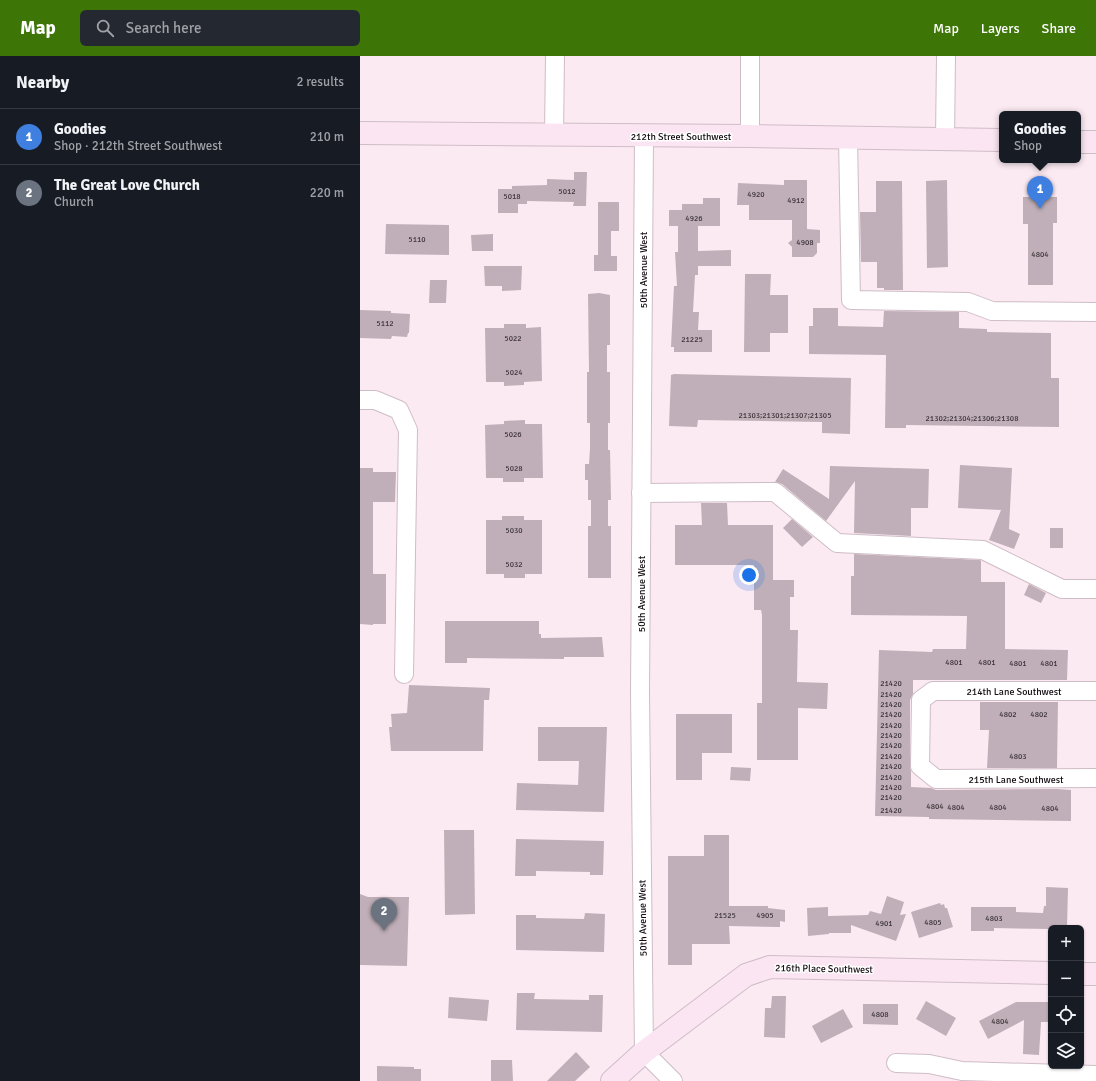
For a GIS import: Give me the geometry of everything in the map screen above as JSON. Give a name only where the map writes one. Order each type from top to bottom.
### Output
[{"type":"main road","name":"212th Street Southwest","points":[[360,133],[750,136],[999,140]]},
{"type":"main road","points":[[1081,142],[1096,142]]},
{"type":"main road","name":"216th Place Southwest","points":[[612,1081],[644,1052],[746,975],[770,967],[1048,973]]},
{"type":"main road","points":[[1084,974],[1096,974]]},
{"type":"street","points":[[554,135],[555,56]]},
{"type":"street","points":[[750,56],[750,136]]},
{"type":"street","points":[[945,139],[946,56]]},
{"type":"street","name":"50th Avenue West","points":[[644,136],[640,693],[644,1052]]},
{"type":"street","points":[[848,138],[851,300],[968,302],[992,311],[1096,312]]},
{"type":"street","points":[[360,400],[376,400],[399,410],[408,430],[404,674]]},
{"type":"street","points":[[641,493],[776,492],[837,543],[983,550],[1062,589],[1096,589]]},
{"type":"street","name":"214th Lane Southwest","points":[[936,779],[920,766],[921,700],[932,691],[1096,691]]},
{"type":"street","name":"215th Lane Southwest","points":[[936,779],[1096,778]]},
{"type":"street","points":[[644,1052],[673,1081]]},
{"type":"street","points":[[896,1063],[929,1064],[962,1072],[1096,1076]]},
{"type":"building","points":[[574,172],[587,172],[586,206],[573,206],[574,202],[527,201],[527,204],[518,204],[518,213],[498,213],[498,189],[512,189],[512,186],[547,185],[547,179],[574,180]]},
{"type":"building","points":[[784,180],[807,180],[807,229],[820,230],[820,243],[817,243],[817,253],[813,257],[792,257],[792,247],[788,243],[792,240],[792,220],[749,220],[749,205],[737,205],[738,183],[784,185]]},
{"type":"building","points":[[947,180],[948,267],[927,268],[926,181]]},
{"type":"building","points":[[876,181],[902,181],[903,290],[884,290],[884,288],[877,288],[877,262],[861,262],[860,212],[876,212]]},
{"type":"building","points":[[1023,197],[1057,197],[1057,223],[1053,223],[1053,285],[1028,285],[1028,224],[1023,224]]},
{"type":"building","points":[[703,198],[720,198],[720,226],[698,226],[698,251],[731,250],[731,266],[698,266],[698,275],[695,275],[693,312],[699,312],[698,330],[712,330],[712,352],[674,352],[674,347],[671,347],[674,286],[677,286],[675,252],[678,252],[678,226],[669,226],[669,210],[682,210],[682,204],[703,204]]},
{"type":"building","points":[[598,202],[619,202],[619,231],[611,231],[611,256],[617,256],[617,271],[594,271],[594,255],[598,255]]},
{"type":"building","points":[[386,224],[449,225],[449,255],[385,254]]},
{"type":"building","points":[[493,234],[493,251],[472,251],[471,235]]},
{"type":"building","points":[[484,266],[522,266],[521,290],[502,291],[502,286],[485,286]]},
{"type":"building","points":[[745,274],[771,274],[770,295],[788,295],[788,333],[770,333],[770,352],[744,352]]},
{"type":"building","points":[[430,280],[447,280],[446,303],[429,303]]},
{"type":"building","points":[[599,293],[610,295],[610,345],[607,345],[607,372],[610,372],[610,423],[608,423],[608,450],[610,450],[611,500],[608,500],[608,526],[611,526],[611,578],[588,578],[588,526],[591,526],[591,500],[588,500],[588,480],[585,480],[585,464],[589,464],[590,449],[590,423],[587,423],[587,372],[589,372],[588,294]]},
{"type":"building","points":[[813,308],[838,308],[838,326],[883,327],[884,311],[959,312],[959,328],[987,329],[987,332],[1051,333],[1051,378],[1059,378],[1059,427],[906,425],[906,428],[885,428],[886,355],[809,354],[809,326],[813,326]]},
{"type":"building","points":[[360,310],[391,311],[391,313],[410,314],[409,333],[407,337],[392,336],[391,339],[360,338]]},
{"type":"building","points":[[504,324],[526,324],[526,328],[541,327],[542,381],[524,382],[524,385],[504,386],[504,382],[486,382],[485,328],[504,328]]},
{"type":"building","points":[[671,375],[851,378],[850,434],[822,433],[822,422],[698,420],[697,427],[669,426]]},
{"type":"building","points":[[525,420],[525,424],[542,424],[543,478],[524,478],[524,482],[503,482],[503,478],[486,478],[485,425],[504,424],[504,421]]},
{"type":"building","points":[[960,465],[1012,468],[1009,529],[1020,534],[1014,549],[989,540],[1001,510],[958,508]]},
{"type":"building","points":[[830,466],[929,469],[928,508],[911,508],[911,536],[854,533],[855,481],[826,521],[782,484],[775,482],[783,469],[829,499]]},
{"type":"building","points":[[360,468],[373,468],[373,472],[396,472],[395,502],[373,502],[373,574],[386,574],[386,624],[360,624]]},
{"type":"building","points":[[701,503],[727,503],[728,525],[773,525],[773,580],[794,580],[794,597],[790,597],[790,630],[798,630],[797,682],[828,683],[827,709],[798,708],[798,760],[757,760],[757,703],[762,703],[762,615],[761,610],[754,610],[754,565],[675,565],[675,525],[702,525]]},
{"type":"building","points":[[502,516],[524,516],[524,520],[542,520],[542,574],[525,574],[525,578],[504,578],[504,574],[486,574],[486,520],[502,520]]},
{"type":"building","points":[[792,519],[813,537],[802,547],[783,528]]},
{"type":"building","points":[[1050,528],[1063,528],[1063,548],[1050,548]]},
{"type":"building","points":[[854,554],[980,560],[981,582],[1005,582],[1005,649],[1068,650],[1067,680],[913,680],[913,694],[910,700],[910,766],[911,787],[931,788],[936,790],[1071,790],[1071,821],[929,819],[929,817],[875,816],[879,650],[932,652],[933,649],[966,649],[967,616],[851,615],[851,576],[854,576]]},
{"type":"building","points":[[1029,584],[1046,593],[1041,603],[1024,595]]},
{"type":"building","points":[[445,621],[539,621],[539,634],[541,634],[541,638],[602,637],[604,657],[564,657],[564,659],[467,658],[467,663],[445,663]]},
{"type":"building","points":[[409,685],[490,688],[489,700],[484,700],[483,751],[391,751],[389,727],[392,727],[391,714],[407,713]]},
{"type":"building","points":[[980,702],[1058,702],[1057,768],[987,768],[989,730],[980,730]]},
{"type":"building","points":[[676,714],[732,714],[732,753],[702,753],[702,780],[676,780]]},
{"type":"building","points":[[538,727],[607,727],[604,812],[516,810],[517,783],[578,785],[579,761],[538,761]]},
{"type":"building","points":[[731,767],[751,768],[750,781],[730,780]]},
{"type":"building","points":[[444,830],[474,830],[475,914],[445,915]]},
{"type":"building","points":[[704,835],[729,835],[729,906],[768,906],[768,908],[785,910],[785,922],[780,921],[780,927],[729,926],[730,944],[692,944],[692,965],[668,965],[668,856],[704,856]]},
{"type":"building","points":[[516,839],[604,841],[603,875],[590,875],[590,872],[536,871],[536,876],[515,876]]},
{"type":"building","points":[[1046,887],[1068,888],[1067,925],[1048,925],[1048,929],[994,928],[994,931],[971,931],[971,907],[1016,907],[1016,912],[1043,913],[1044,906],[1046,906]]},
{"type":"building","points":[[360,894],[368,897],[409,897],[407,966],[360,965]]},
{"type":"building","points":[[887,896],[904,902],[900,915],[906,914],[896,941],[851,925],[851,933],[829,933],[808,936],[807,908],[828,907],[828,916],[868,915],[870,911],[881,914]]},
{"type":"building","points":[[940,903],[941,905],[944,904],[945,908],[947,908],[953,927],[919,938],[911,912]]},
{"type":"building","points":[[585,913],[605,914],[604,952],[516,950],[516,915],[536,915],[536,918],[584,919]]},
{"type":"building","points":[[517,993],[535,993],[534,999],[589,1000],[589,995],[603,995],[602,1032],[516,1030]]},
{"type":"building","points":[[772,996],[786,996],[785,1038],[764,1037],[765,1008],[771,1008]]},
{"type":"building","points":[[449,997],[489,1000],[487,1021],[448,1018]]},
{"type":"building","points":[[926,1001],[956,1018],[946,1036],[916,1019]]},
{"type":"building","points":[[1016,1002],[1048,1002],[1048,1022],[1041,1022],[1039,1055],[1023,1054],[1024,1020],[988,1039],[979,1021]]},
{"type":"building","points":[[863,1004],[898,1004],[898,1025],[863,1024]]},
{"type":"building","points":[[843,1009],[853,1027],[821,1043],[812,1026]]},
{"type":"building","points":[[576,1052],[590,1067],[575,1081],[547,1081]]},
{"type":"building","points":[[491,1060],[512,1060],[513,1081],[491,1081]]},
{"type":"building","points":[[377,1066],[414,1067],[414,1069],[421,1069],[421,1081],[377,1081]]},
{"type":"place","name":"Goodies","points":[[1040,209]]},
{"type":"place","name":"The Great Love Church","points":[[384,931]]}]
